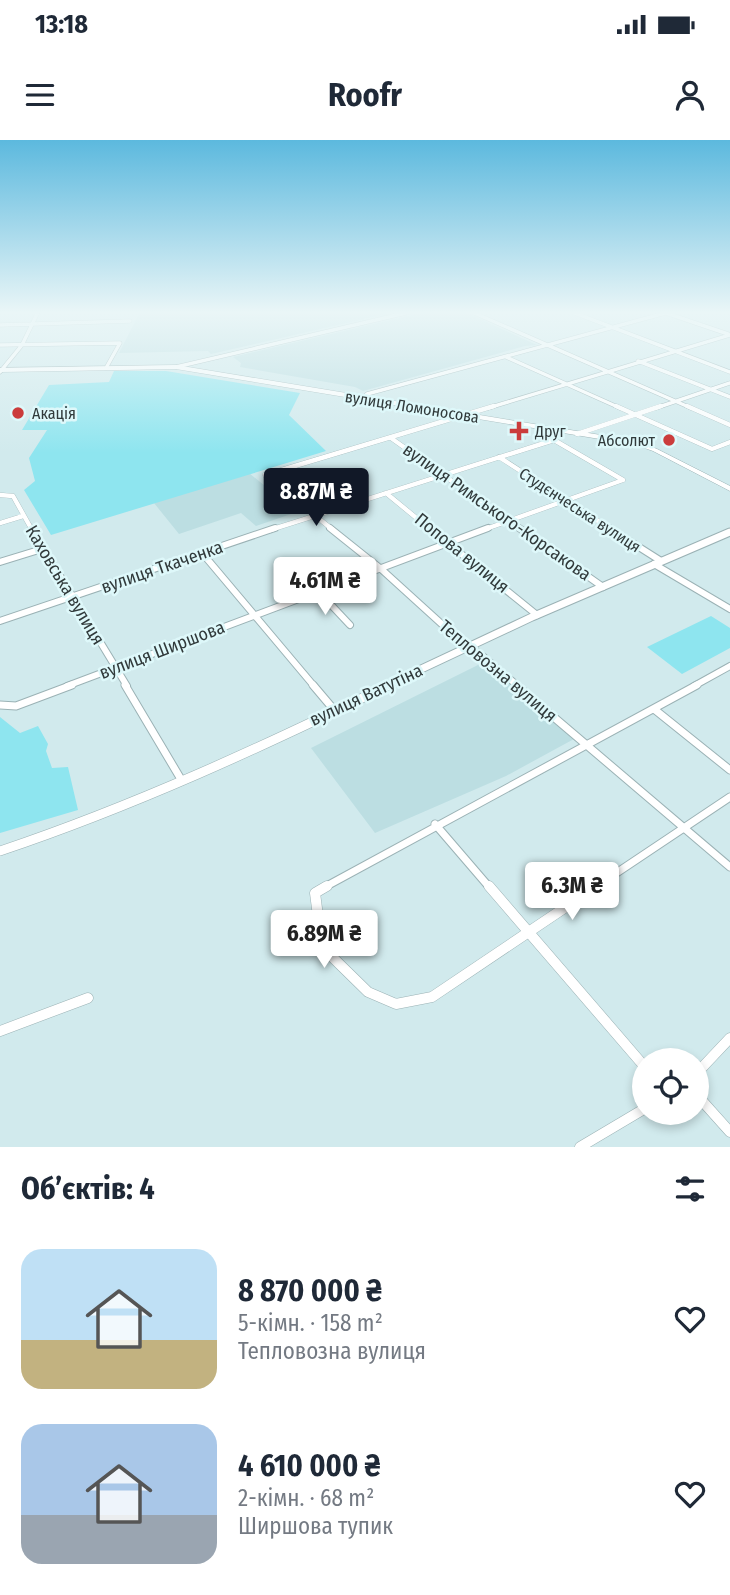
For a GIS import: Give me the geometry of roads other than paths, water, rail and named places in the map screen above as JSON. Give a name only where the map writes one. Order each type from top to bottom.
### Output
[{"type":"main road","name":"вулиця Ломоносова","points":[[0,371],[176,367],[647,446],[729,488]]},
{"type":"street","points":[[106,368],[111,359]]},
{"type":"street","points":[[176,367],[210,359]]},
{"type":"street","points":[[362,399],[367,394],[499,359]]},
{"type":"street","points":[[510,359],[712,449],[730,442]]},
{"type":"street","points":[[576,359],[730,425]]},
{"type":"street","points":[[391,438],[645,359]]},
{"type":"street","points":[[695,359],[730,372]]},
{"type":"street","points":[[638,361],[730,397]]},
{"type":"street","points":[[577,434],[730,383]]},
{"type":"street","points":[[554,440],[561,431]]},
{"type":"street","name":"вулиця Римського-Корсакова","points":[[391,438],[603,587]]},
{"type":"street","name":"Тепловозна вулиця","points":[[391,438],[265,475],[380,568],[467,647],[478,652],[730,867]]},
{"type":"street","name":"вулиця Ткаченка","points":[[0,621],[386,492],[554,440]]},
{"type":"street","name":"вулиця Ширшова","points":[[0,705],[16,706],[448,542],[623,480],[554,440]]},
{"type":"street","name":"Студєнчеська вулиця","points":[[499,457],[730,609]]},
{"type":"street","name":"Попова вулиця","points":[[386,492],[537,615]]},
{"type":"street","name":"Каховська вулиця","points":[[0,495],[13,496],[71,598],[182,781]]},
{"type":"street","points":[[0,523],[23,516]]},
{"type":"street","name":"вулиця Ватутіна","points":[[0,851],[119,809],[537,615],[730,532]]},
{"type":"street","points":[[0,562],[42,549]]},
{"type":"street","points":[[203,554],[335,711]]},
{"type":"street","points":[[318,592],[351,625]]},
{"type":"street","points":[[728,670],[588,746],[435,824],[315,893],[322,947],[368,992],[396,1004],[432,997],[685,830],[730,797]]},
{"type":"street","points":[[654,709],[730,770]]},
{"type":"street","points":[[435,824],[632,1052]]},
{"type":"street","points":[[0,1031],[88,998]]},
{"type":"street","points":[[709,1060],[730,1038]]},
{"type":"street","points":[[709,1109],[730,1132]]},
{"type":"street","points":[[580,1147],[632,1116]]},
{"type":"place","name":"Акація","points":[[18,413]]},
{"type":"place","name":"Друг","points":[[519,431]]},
{"type":"place","name":"Абсолют","points":[[669,440]]}]
